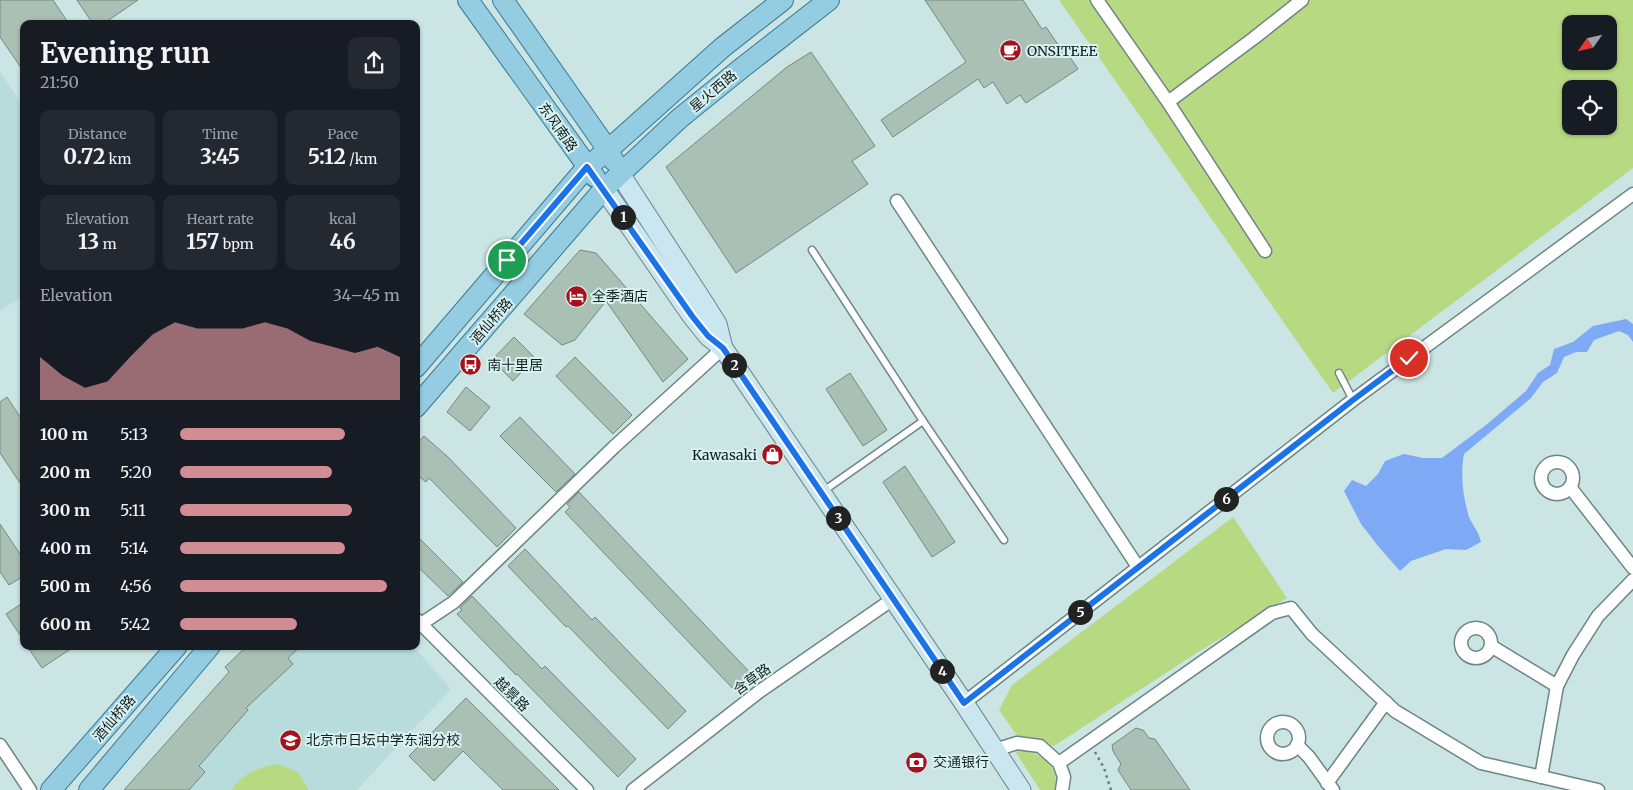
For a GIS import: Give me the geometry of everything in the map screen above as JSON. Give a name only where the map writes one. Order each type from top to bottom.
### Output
[{"type":"main road","name":"东风南路","points":[[468,0],[604,189]]},
{"type":"main road","name":"东风南路","points":[[503,0],[608,150],[620,174]]},
{"type":"main road","name":"星火西路","points":[[587,167],[723,47],[783,0]]},
{"type":"main road","name":"星火西路","points":[[604,189],[680,118],[743,66],[829,0]]},
{"type":"main road","name":"酒仙桥路","points":[[420,362],[587,167]]},
{"type":"main road","name":"酒仙桥路","points":[[420,402],[604,189]]},
{"type":"main road","name":"酒仙桥路","points":[[51,790],[174,650]]},
{"type":"main road","name":"酒仙桥路","points":[[89,790],[207,650]]},
{"type":"street","points":[[1097,0],[1168,102],[1265,251]]},
{"type":"street","points":[[1168,102],[1302,0]]},
{"type":"street","name":"东风南路","points":[[620,174],[717,324],[723,348]]},
{"type":"street","name":"东风南路","points":[[604,189],[692,316],[708,336],[723,348],[1021,790]]},
{"type":"street","points":[[964,703],[1353,400],[1633,194]]},
{"type":"street","points":[[897,202],[1138,567]]},
{"type":"street","points":[[420,620],[454,602],[614,447],[723,348]]},
{"type":"street","points":[[1570,488],[1633,568]]},
{"type":"street","points":[[1541,777],[1557,686],[1573,655],[1598,616],[1633,580]]},
{"type":"street","name":"含草路","points":[[633,790],[760,691],[893,599]]},
{"type":"street","points":[[1060,763],[1272,613],[1292,608],[1312,634],[1395,711],[1481,763],[1598,790]]},
{"type":"street","name":"越景路","points":[[420,622],[588,790]]},
{"type":"street","points":[[1491,646],[1557,686]]},
{"type":"street","points":[[1297,745],[1309,756],[1330,787],[1386,702]]},
{"type":"street","points":[[995,750],[1017,743],[1040,746],[1060,763],[1064,777],[1062,790]]},
{"type":"street","points":[[0,745],[30,790]]},
{"type":"lane","points":[[812,250],[923,421],[1004,540]]},
{"type":"lane","points":[[1338,373],[1353,400]]},
{"type":"lane","points":[[821,492],[923,421]]},
{"type":"path","points":[[1090,742],[1104,768],[1111,790]]},
{"type":"shaded area","points":[[0,72],[20,101],[20,298],[0,311]]},
{"type":"shaded area","name":"北京市日坛中学东润分校","points":[[254,650],[417,650],[451,689],[357,790],[131,790]]},
{"type":"green space","points":[[1059,0],[1633,0],[1633,168],[1333,393]]},
{"type":"green space","points":[[1233,517],[1287,598],[1198,652],[1054,746],[1018,737],[999,710],[1012,685]]},
{"type":"green space","points":[[1022,749],[1036,754],[1048,763],[1055,775],[1055,790],[1040,790],[1015,751]]},
{"type":"green space","points":[[277,764],[298,772],[309,790],[231,790],[251,772]]},
{"type":"water","points":[[1626,319],[1633,324],[1633,342],[1628,335],[1619,331],[1594,340],[1587,352],[1576,352],[1564,357],[1557,373],[1543,382],[1531,398],[1464,454],[1462,478],[1465,502],[1469,517],[1481,542],[1466,550],[1446,549],[1411,561],[1400,571],[1361,524],[1344,491],[1352,480],[1366,486],[1378,474],[1385,461],[1404,454],[1423,458],[1442,458],[1486,425],[1526,391],[1538,373],[1550,365],[1554,349],[1573,342],[1593,326]]},
{"type":"building","points":[[0,0],[53,0],[66,20],[20,20],[20,66],[0,37]]},
{"type":"building","points":[[77,0],[138,0],[109,20],[90,20]]},
{"type":"building","name":"ONSITEEE","points":[[925,0],[1023,0],[1042,29],[1046,27],[1063,52],[1065,50],[1078,69],[1026,103],[1020,95],[1007,104],[993,82],[984,88],[978,79],[893,137],[881,120],[966,62]]},
{"type":"building","points":[[811,52],[875,146],[852,161],[868,184],[736,273],[666,167],[787,67]]},
{"type":"building","points":[[580,250],[596,253],[688,359],[663,382],[606,301],[575,340],[562,345],[524,314]]},
{"type":"building","points":[[514,337],[535,358],[513,381],[492,360]]},
{"type":"building","points":[[575,357],[632,415],[613,434],[556,376]]},
{"type":"building","points":[[850,373],[887,430],[863,446],[826,389]]},
{"type":"building","points":[[466,387],[490,407],[470,431],[447,412]]},
{"type":"building","points":[[7,397],[20,417],[20,483],[0,453],[0,402]]},
{"type":"building","points":[[520,417],[575,474],[556,492],[500,436]]},
{"type":"building","points":[[424,436],[448,457],[516,528],[497,547],[429,478],[426,482],[420,477],[420,440]]},
{"type":"building","points":[[905,466],[955,542],[932,557],[883,482]]},
{"type":"building","points":[[579,492],[756,679],[739,695],[565,512],[570,507],[567,504]]},
{"type":"building","points":[[0,524],[20,554],[20,578],[9,585],[0,572]]},
{"type":"building","points":[[420,539],[463,582],[448,596],[420,569]]},
{"type":"building","points":[[525,549],[592,620],[595,617],[686,711],[668,729],[508,566]]},
{"type":"building","points":[[472,596],[542,669],[545,666],[636,759],[618,777],[457,614],[462,610],[460,608]]},
{"type":"building","points":[[20,605],[20,635],[6,614]]},
{"type":"building","points":[[30,650],[69,650],[42,668]]},
{"type":"building","points":[[243,650],[297,650],[288,658],[293,664],[246,708],[248,710],[199,766],[205,772],[189,790],[124,790],[229,672],[225,667]]},
{"type":"building","points":[[466,698],[559,790],[503,790],[463,751],[434,781],[409,756]]},
{"type":"building","points":[[1136,728],[1143,730],[1149,738],[1155,739],[1190,790],[1131,790],[1118,770],[1121,764],[1113,751],[1112,745]]},
{"type":"place","name":"ONSITEEE","points":[[1011,51]]},
{"type":"place","name":"全季酒店","points":[[576,296]]},
{"type":"place","name":"南十里居","points":[[471,365]]},
{"type":"place","name":"Kawasaki","points":[[773,455]]},
{"type":"place","name":"北京市日坛中学东润分校","points":[[290,740]]},
{"type":"place","name":"交通银行","points":[[917,762]]},
{"type":"route","points":[[507,260],[587,167],[692,316],[708,336],[723,348],[964,703],[1409,358]]}]
